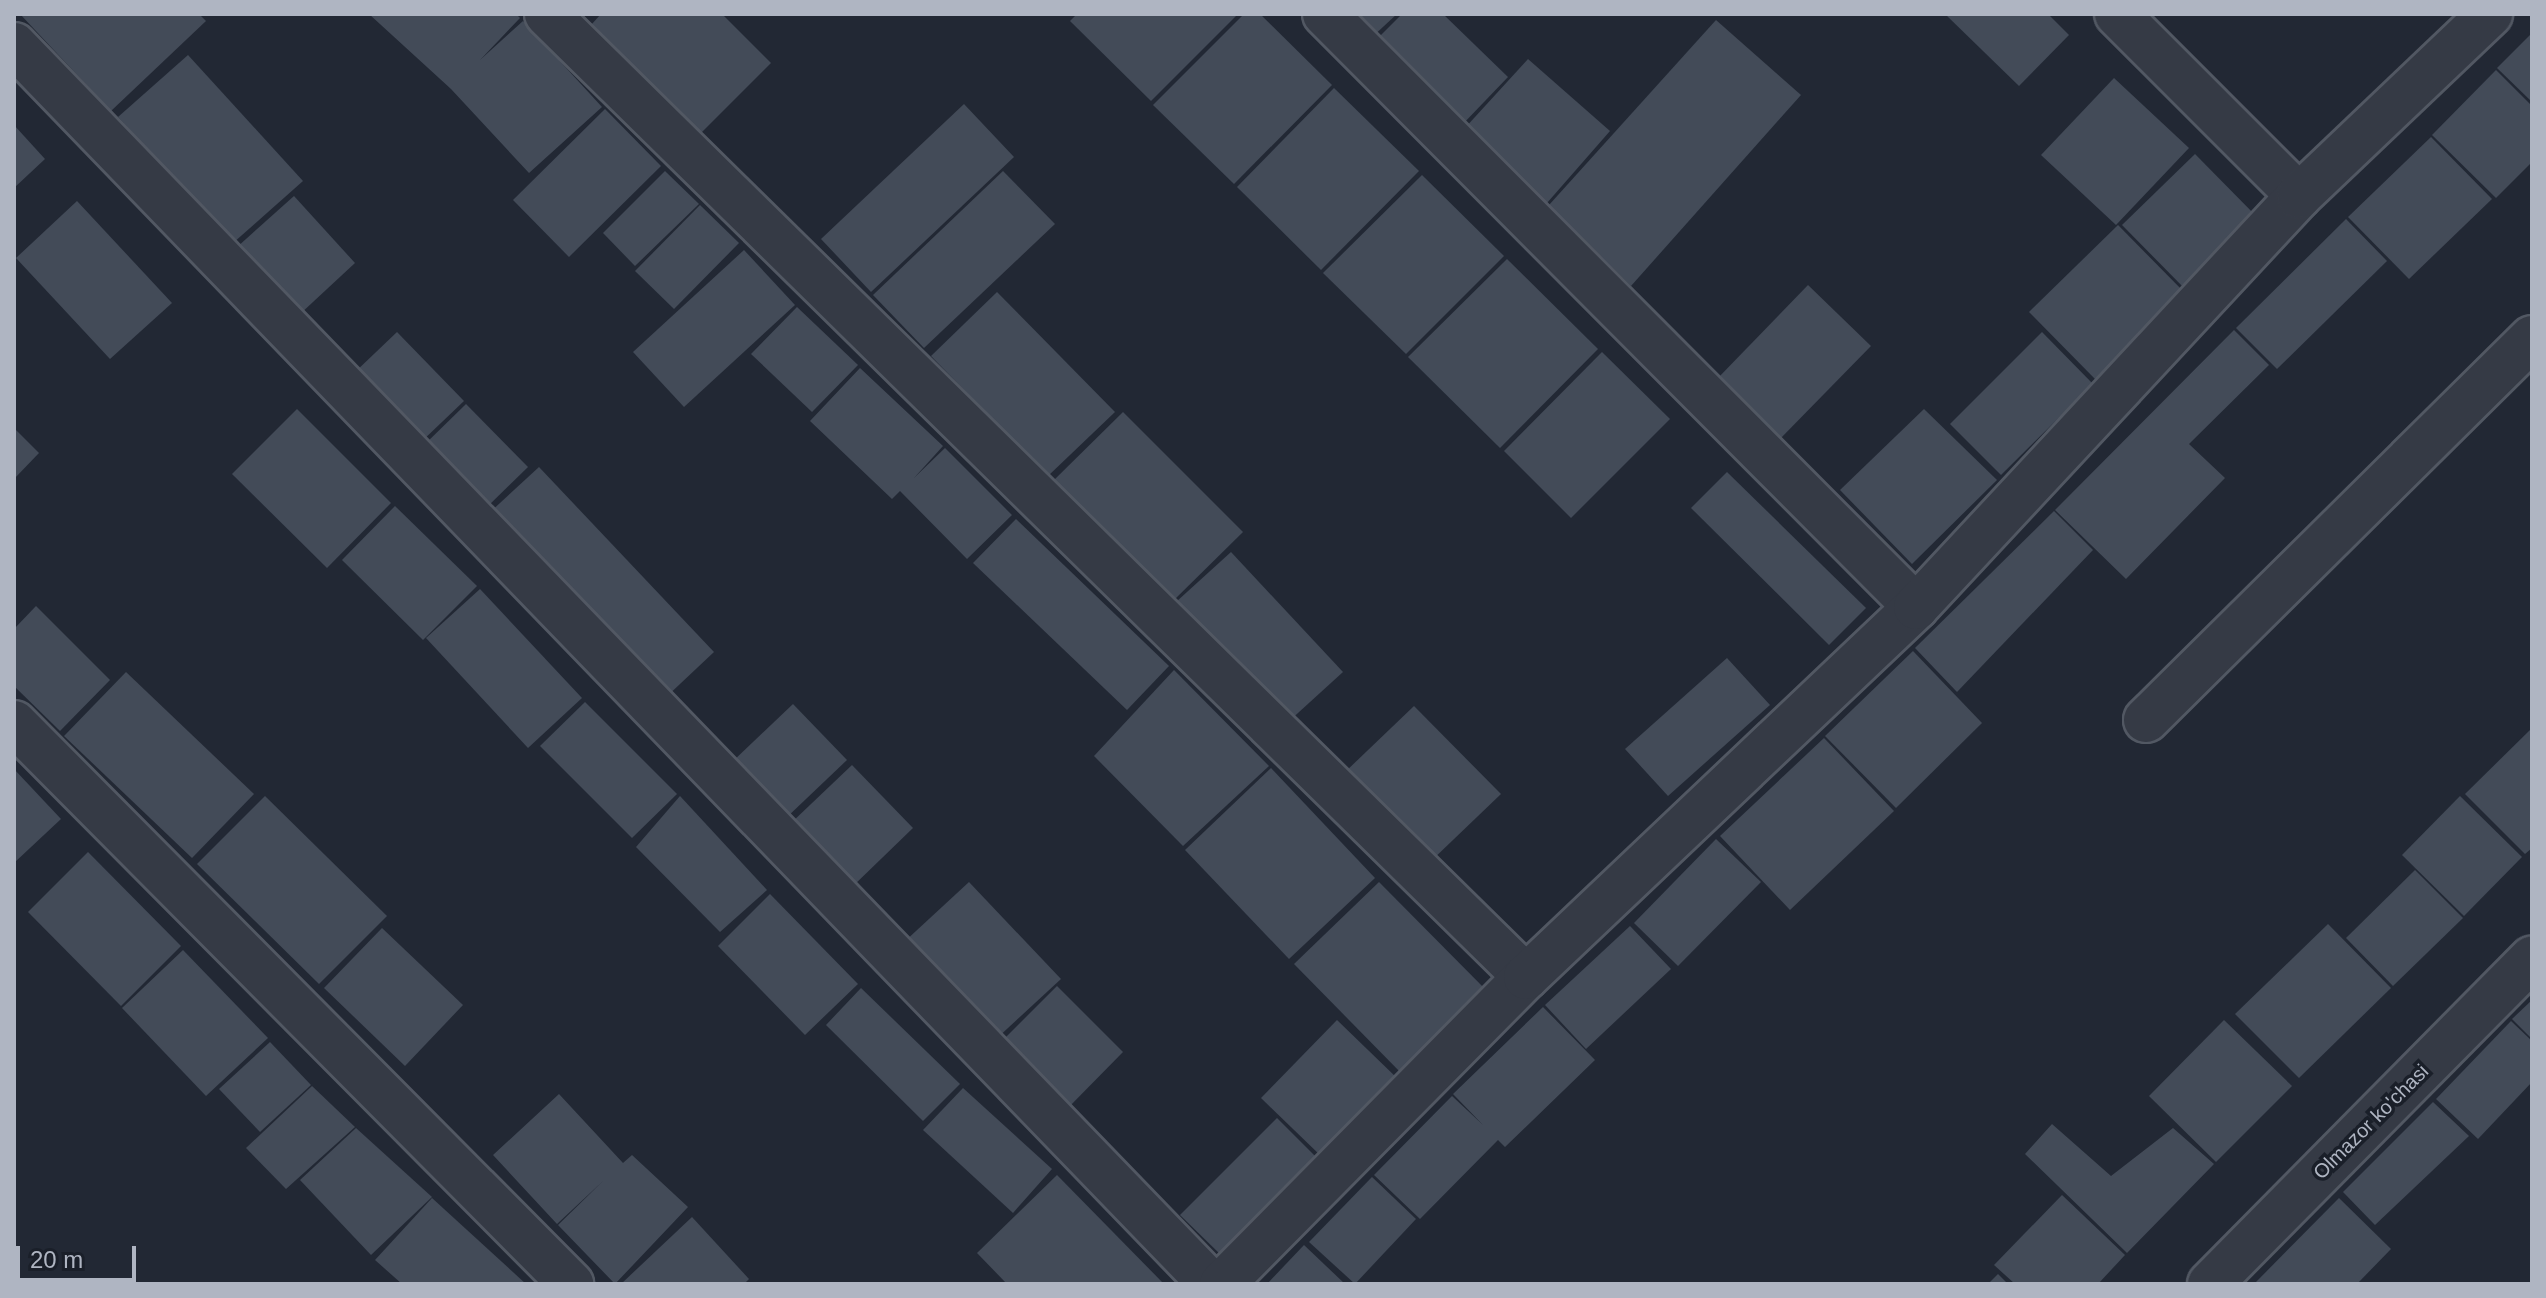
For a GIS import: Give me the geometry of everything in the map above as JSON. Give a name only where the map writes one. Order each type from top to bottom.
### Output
[{"type":"street","points":[[547,14],[1526,977]]},
{"type":"street","points":[[1325,14],[1916,607]]},
{"type":"street","points":[[2117,14],[2299,196]]},
{"type":"street","points":[[1222,1284],[1526,977],[1916,607],[2299,196],[2490,14]]},
{"type":"street","points":[[14,45],[1211,1284]]},
{"type":"street","points":[[2146,720],[2532,338]]},
{"type":"street","points":[[14,723],[571,1284]]},
{"type":"street","name":"Olmazor ko'chasi","points":[[2210,1284],[2532,959]]},
{"type":"building","points":[[20,14],[199,14],[206,21],[111,111]]},
{"type":"building","points":[[369,14],[516,14],[520,18],[480,60],[523,21],[602,107],[529,173],[451,89]]},
{"type":"building","points":[[601,14],[722,14],[771,63],[701,133],[591,25]]},
{"type":"building","points":[[1077,14],[1238,14],[1151,101],[1070,21]]},
{"type":"building","points":[[1244,14],[1260,14],[1332,85],[1234,184],[1153,105]]},
{"type":"building","points":[[1346,14],[1397,14],[1370,39]]},
{"type":"building","points":[[1402,14],[1443,14],[1508,77],[1461,126],[1373,43]]},
{"type":"building","points":[[1945,14],[2048,14],[2069,35],[2019,86]]},
{"type":"building","points":[[1716,20],[1801,95],[1631,286],[1549,205]]},
{"type":"building","points":[[2532,33],[2532,102],[2497,68]]},
{"type":"building","points":[[188,55],[303,181],[233,243],[118,117]]},
{"type":"building","points":[[1528,59],[1610,131],[1547,203],[1464,129]]},
{"type":"building","points":[[2496,70],[2532,106],[2532,162],[2496,198],[2432,135]]},
{"type":"building","points":[[2114,78],[2189,148],[2116,225],[2041,155]]},
{"type":"building","points":[[1334,88],[1419,171],[1321,270],[1237,187]]},
{"type":"building","points":[[964,104],[1014,157],[871,292],[821,239]]},
{"type":"building","points":[[605,109],[661,166],[569,257],[513,200]]},
{"type":"building","points":[[14,125],[45,159],[14,188]]},
{"type":"building","points":[[2431,137],[2492,199],[2409,279],[2348,217]]},
{"type":"building","points":[[2195,154],[2259,219],[2187,291],[2122,225]]},
{"type":"building","points":[[665,171],[699,204],[635,266],[603,233]]},
{"type":"building","points":[[1003,171],[1055,224],[924,348],[873,295]]},
{"type":"building","points":[[1422,175],[1504,256],[1406,354],[1323,273]]},
{"type":"building","points":[[294,196],[355,263],[299,315],[236,248]]},
{"type":"building","points":[[77,201],[172,303],[110,359],[16,258]]},
{"type":"building","points":[[700,205],[739,243],[674,309],[635,271]]},
{"type":"building","points":[[2346,219],[2387,261],[2277,369],[2236,328]]},
{"type":"building","points":[[2118,225],[2185,293],[2096,380],[2029,312]]},
{"type":"building","points":[[744,250],[795,305],[684,407],[633,352]]},
{"type":"building","points":[[1507,259],[1598,349],[1500,448],[1408,357]]},
{"type":"building","points":[[1808,285],[1871,346],[1779,440],[1716,380]]},
{"type":"building","points":[[997,292],[1115,412],[1048,476],[931,356]]},
{"type":"building","points":[[797,307],[858,365],[812,412],[751,354]]},
{"type":"building","points":[[2234,330],[2269,365],[2189,444],[2225,478],[2126,579],[2055,510]]},
{"type":"building","points":[[397,332],[464,401],[420,443],[353,374]]},
{"type":"building","points":[[2042,332],[2093,384],[2001,475],[1950,424]]},
{"type":"building","points":[[1602,352],[1670,419],[1571,518],[1504,451]]},
{"type":"building","points":[[860,368],[943,446],[914,478],[945,448],[1012,515],[967,559],[900,491],[892,499],[810,421]]},
{"type":"building","points":[[466,404],[528,467],[484,510],[421,448]]},
{"type":"building","points":[[297,409],[391,503],[327,568],[232,474]]},
{"type":"building","points":[[1924,409],[1997,480],[1912,564],[1840,490]]},
{"type":"building","points":[[1123,412],[1243,532],[1173,601],[1053,481]]},
{"type":"building","points":[[14,428],[39,453],[14,479]]},
{"type":"building","points":[[539,467],[714,652],[663,700],[487,515]]},
{"type":"building","points":[[1727,472],[1866,608],[1829,645],[1691,508]]},
{"type":"building","points":[[395,506],[477,586],[423,640],[342,560]]},
{"type":"building","points":[[2054,511],[2093,550],[1957,692],[1915,648]]},
{"type":"building","points":[[1016,519],[1169,666],[1127,710],[973,563]]},
{"type":"building","points":[[1231,552],[1343,672],[1287,723],[1176,602]]},
{"type":"building","points":[[480,589],[582,698],[528,748],[426,638]]},
{"type":"building","points":[[36,606],[110,680],[60,731],[14,686],[14,629]]},
{"type":"building","points":[[1913,651],[1982,723],[1896,808],[1825,736]]},
{"type":"building","points":[[1727,658],[1770,705],[1668,796],[1625,749]]},
{"type":"building","points":[[1174,670],[1269,766],[1183,846],[1094,756]]},
{"type":"building","points":[[126,672],[254,794],[192,858],[64,736]]},
{"type":"building","points":[[585,702],[677,794],[632,838],[540,746]]},
{"type":"building","points":[[793,704],[847,760],[785,819],[731,763]]},
{"type":"building","points":[[1414,706],[1501,794],[1429,863],[1343,774]]},
{"type":"building","points":[[2532,728],[2532,848],[2525,854],[2465,794]]},
{"type":"building","points":[[1824,738],[1894,811],[1790,910],[1720,836]]},
{"type":"building","points":[[852,765],[913,828],[851,888],[790,824]]},
{"type":"building","points":[[1271,768],[1375,878],[1289,959],[1185,850]]},
{"type":"building","points":[[14,769],[61,819],[14,863]]},
{"type":"building","points":[[265,796],[387,916],[319,984],[197,864]]},
{"type":"building","points":[[680,796],[767,890],[720,932],[636,847]]},
{"type":"building","points":[[2460,796],[2522,857],[2464,916],[2402,855]]},
{"type":"building","points":[[1716,839],[1761,882],[1678,966],[1634,923]]},
{"type":"building","points":[[88,852],[181,946],[121,1006],[28,912]]},
{"type":"building","points":[[2415,870],[2463,918],[2393,986],[2346,938]]},
{"type":"building","points":[[969,882],[1061,979],[995,1040],[903,943]]},
{"type":"building","points":[[1379,882],[1489,993],[1404,1076],[1294,964]]},
{"type":"building","points":[[770,894],[858,984],[805,1035],[718,946]]},
{"type":"building","points":[[2328,924],[2391,988],[2299,1078],[2235,1014]]},
{"type":"building","points":[[1630,926],[1671,969],[1586,1049],[1545,1005]]},
{"type":"building","points":[[382,928],[463,1005],[405,1066],[324,988]]},
{"type":"building","points":[[183,950],[268,1038],[206,1096],[122,1008]]},
{"type":"building","points":[[1057,986],[1123,1052],[1065,1111],[999,1044]]},
{"type":"building","points":[[861,988],[960,1084],[923,1121],[826,1025]]},
{"type":"building","points":[[2532,1000],[2532,1039],[2512,1019]]},
{"type":"building","points":[[1543,1007],[1595,1060],[1505,1147],[1498,1140],[1420,1219],[1374,1175],[1452,1096],[1483,1125],[1453,1094]]},
{"type":"building","points":[[1337,1020],[1399,1080],[1322,1157],[1261,1098]]},
{"type":"building","points":[[2224,1020],[2292,1086],[2216,1162],[2149,1096]]},
{"type":"building","points":[[2511,1021],[2532,1041],[2532,1082],[2478,1139],[2436,1099]]},
{"type":"building","points":[[270,1042],[311,1085],[260,1132],[219,1089]]},
{"type":"building","points":[[312,1086],[355,1127],[286,1189],[246,1148]]},
{"type":"building","points":[[963,1088],[1052,1169],[1013,1213],[923,1130]]},
{"type":"building","points":[[559,1094],[623,1163],[632,1155],[688,1207],[615,1284],[558,1225],[603,1181],[557,1224],[493,1155]]},
{"type":"building","points":[[2433,1102],[2469,1136],[2375,1225],[2343,1192]]},
{"type":"building","points":[[1277,1118],[1319,1160],[1223,1257],[1180,1215]]},
{"type":"building","points":[[2052,1124],[2111,1176],[2173,1128],[2214,1164],[2127,1253],[2025,1154]]},
{"type":"building","points":[[356,1128],[432,1197],[371,1255],[300,1180]]},
{"type":"building","points":[[1057,1175],[1164,1284],[1007,1284],[977,1253]]},
{"type":"building","points":[[1372,1177],[1416,1219],[1355,1284],[1309,1242]]},
{"type":"building","points":[[2062,1195],[2125,1255],[2098,1284],[2015,1284],[1994,1265]]},
{"type":"building","points":[[432,1198],[526,1284],[402,1284],[375,1260]]},
{"type":"building","points":[[2339,1198],[2391,1249],[2357,1284],[2254,1284]]},
{"type":"building","points":[[692,1217],[749,1279],[744,1284],[621,1284]]},
{"type":"building","points":[[1304,1245],[1345,1284],[1267,1284]]},
{"type":"building","points":[[1998,1274],[2008,1284],[1988,1284]]}]
